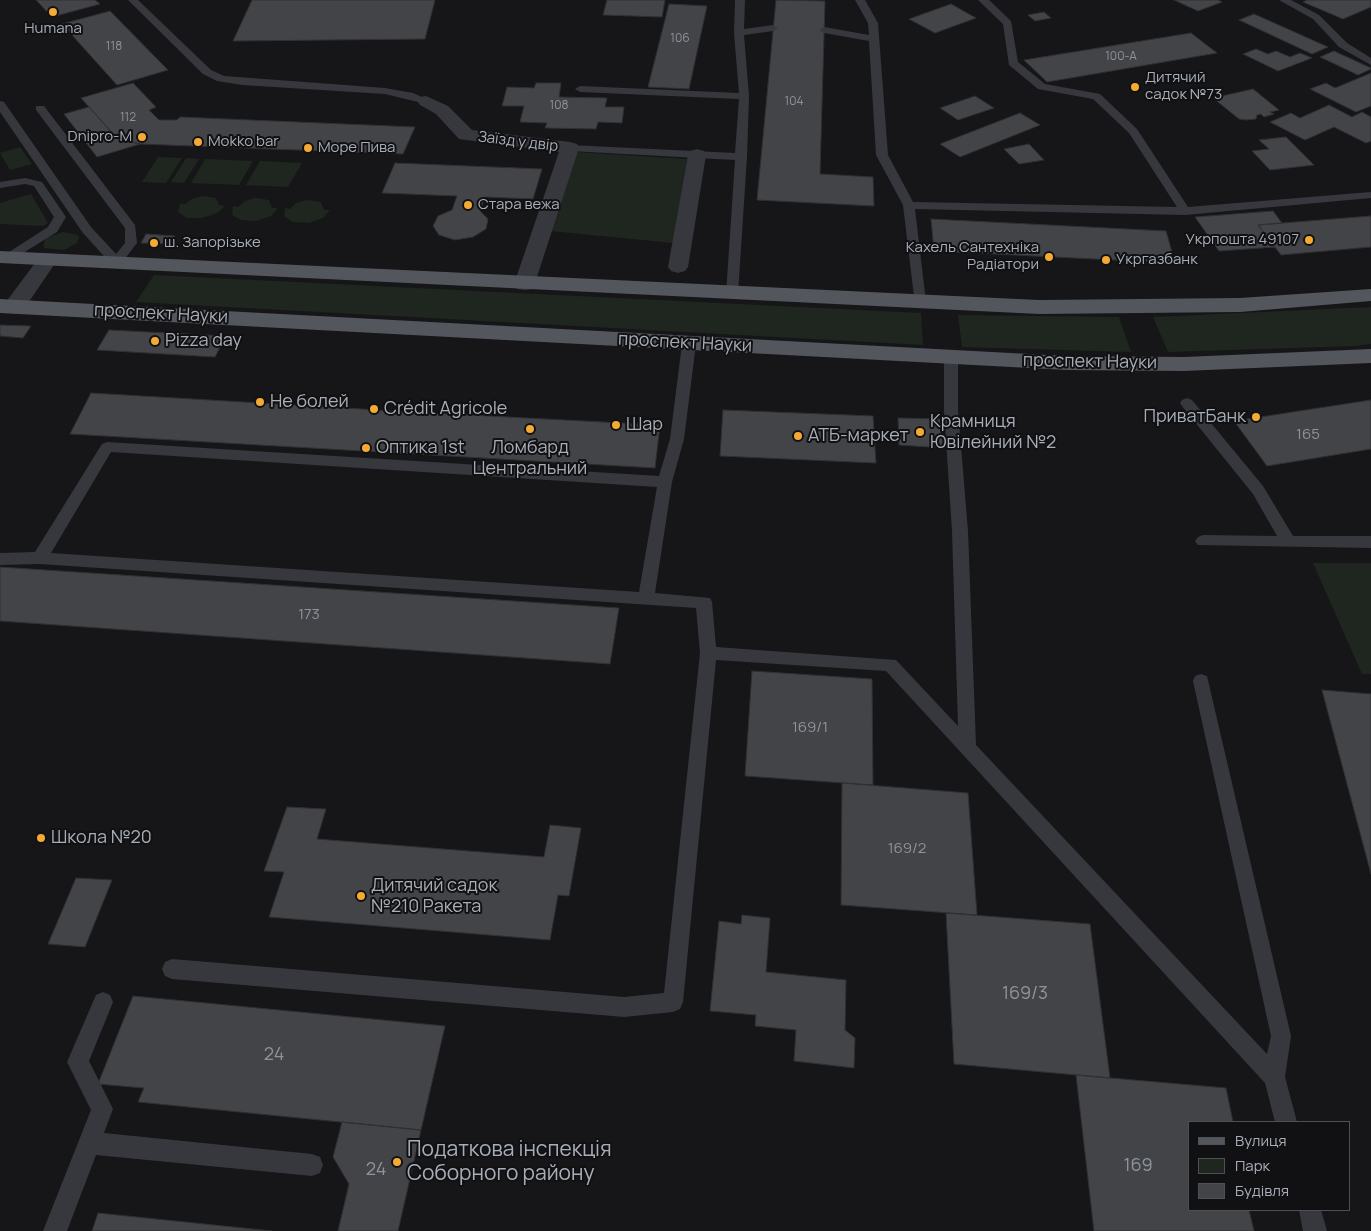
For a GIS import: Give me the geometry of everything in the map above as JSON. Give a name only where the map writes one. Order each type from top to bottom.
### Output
[{"type":"main road","points":[[5,257],[525,284],[1040,307],[1240,305],[1371,295]]},
{"type":"main road","name":"проспект Науки","points":[[7,306],[689,344],[1137,365],[1368,360]]},
{"type":"street","name":"Заїзд у двір","points":[[426,102],[442,110],[466,135],[570,148],[525,284]]},
{"type":"street","points":[[678,267],[696,155]]},
{"type":"street","points":[[7,306],[48,259]]},
{"type":"lane","points":[[133,0],[207,72],[221,79],[385,91],[409,95],[426,102]]},
{"type":"lane","points":[[732,294],[744,96],[739,33],[740,0]]},
{"type":"lane","points":[[860,0],[873,23],[882,155],[909,205],[920,302]]},
{"type":"lane","points":[[983,0],[1008,23],[1014,63],[1042,87],[1096,96],[1133,131],[1185,211]]},
{"type":"lane","points":[[1284,0],[1316,17],[1343,45],[1371,62]]},
{"type":"lane","points":[[739,33],[773,28]]},
{"type":"lane","points":[[824,30],[875,39]]},
{"type":"lane","points":[[580,90],[744,96]]},
{"type":"lane","points":[[0,104],[87,230],[116,262],[131,243],[131,228],[40,108]]},
{"type":"lane","points":[[570,148],[741,157]]},
{"type":"lane","points":[[0,185],[25,181],[38,184],[60,217],[53,228],[5,257]]},
{"type":"lane","points":[[909,205],[1185,211],[1371,195]]},
{"type":"lane","points":[[646,598],[665,482],[677,439],[689,344]]},
{"type":"lane","points":[[951,357],[951,410],[960,531],[967,748]]},
{"type":"lane","points":[[1187,403],[1258,490],[1288,542]]},
{"type":"lane","points":[[40,558],[107,447],[665,482]]},
{"type":"lane","points":[[1203,541],[1371,542]]},
{"type":"lane","points":[[0,559],[40,558],[704,602],[708,653],[673,1002],[624,1007],[172,969]]},
{"type":"lane","points":[[708,653],[890,665],[1274,1077]]},
{"type":"lane","points":[[1201,681],[1281,1036],[1274,1077],[1286,1121]]},
{"type":"lane","points":[[54,1231],[102,1109],[78,1062],[103,1002]]},
{"type":"lane","points":[[89,1143],[312,1165]]},
{"type":"lane","points":[[1310,1211],[1315,1231]]},
{"type":"green space","points":[[20,147],[32,164],[10,170],[0,153]]},
{"type":"green space","points":[[576,152],[687,159],[673,243],[550,231]]},
{"type":"green space","points":[[158,157],[182,158],[166,183],[142,182]]},
{"type":"green space","points":[[186,158],[199,159],[184,183],[171,182]]},
{"type":"green space","points":[[205,159],[253,161],[239,185],[191,183]]},
{"type":"green space","points":[[260,161],[302,163],[288,187],[246,185]]},
{"type":"green space","points":[[31,194],[48,223],[43,226],[0,224],[0,203]]},
{"type":"green space","points":[[202,196],[216,198],[219,205],[225,206],[217,213],[202,218],[187,218],[178,212],[180,204],[185,204],[192,199]]},
{"type":"green space","points":[[255,198],[269,200],[272,208],[278,208],[271,216],[256,221],[241,220],[232,215],[233,206],[238,207],[245,201]]},
{"type":"green space","points":[[306,200],[321,202],[324,210],[330,210],[323,218],[309,223],[293,222],[284,216],[285,208],[290,209],[296,203]]},
{"type":"green space","points":[[63,232],[77,235],[79,237],[77,243],[64,250],[44,248],[44,242],[47,238]]},
{"type":"green space","points":[[154,275],[921,313],[923,345],[136,302]]},
{"type":"green space","points":[[1371,307],[1371,344],[1355,346],[1168,352],[1153,317]]},
{"type":"green space","points":[[958,315],[1119,317],[1131,352],[962,347]]},
{"type":"green space","points":[[1313,563],[1371,563],[1371,674],[1362,674]]},
{"type":"building","points":[[36,0],[95,0],[100,4],[52,17]]},
{"type":"building","points":[[252,0],[435,0],[425,39],[233,41]]},
{"type":"building","points":[[607,0],[665,0],[662,17],[603,15]]},
{"type":"building","points":[[776,0],[825,1],[820,174],[873,177],[874,206],[757,200]]},
{"type":"building","points":[[1174,0],[1218,0],[1222,2],[1198,11]]},
{"type":"building","points":[[1307,0],[1371,0],[1371,7],[1343,19],[1303,2]]},
{"type":"building","points":[[669,4],[707,6],[689,89],[648,87]]},
{"type":"building","points":[[951,4],[976,18],[935,33],[909,19]]},
{"type":"building","points":[[110,11],[168,70],[117,85],[62,24]]},
{"type":"building","points":[[1044,12],[1051,18],[1035,21],[1028,15]]},
{"type":"building","points":[[1254,14],[1328,47],[1312,54],[1239,20]]},
{"type":"building","points":[[1191,33],[1217,53],[1047,82],[1024,60]]},
{"type":"building","points":[[1256,49],[1268,54],[1276,51],[1290,57],[1300,53],[1312,58],[1278,71],[1243,54]]},
{"type":"building","points":[[1334,51],[1371,69],[1358,75],[1320,57]]},
{"type":"building","points":[[1371,73],[1371,106],[1356,112],[1310,89],[1326,83],[1335,88]]},
{"type":"building","points":[[133,83],[156,107],[149,110],[159,120],[177,120],[180,117],[415,127],[403,154],[140,144],[123,140],[113,134],[81,98]]},
{"type":"building","points":[[536,83],[561,83],[559,97],[607,98],[605,107],[624,107],[622,123],[598,122],[596,129],[545,128],[547,123],[520,122],[524,106],[502,106],[507,87],[534,88]]},
{"type":"building","points":[[1253,89],[1279,110],[1270,112],[1274,114],[1264,117],[1261,114],[1257,115],[1256,119],[1239,119],[1213,98]]},
{"type":"building","points":[[975,96],[994,108],[958,120],[940,108]]},
{"type":"building","points":[[1329,105],[1352,117],[1362,112],[1371,117],[1371,141],[1366,143],[1334,127],[1305,140],[1270,122],[1291,113],[1300,118]]},
{"type":"building","points":[[89,107],[113,134],[123,140],[140,144],[97,157],[64,114]]},
{"type":"building","points":[[1020,113],[1040,125],[960,157],[940,144]]},
{"type":"building","points":[[1286,137],[1314,165],[1270,170],[1252,151],[1269,149],[1259,140]]},
{"type":"building","points":[[1029,144],[1044,160],[1019,164],[1004,149]]},
{"type":"building","name":"Стара вежа","points":[[395,163],[542,169],[533,199],[485,197],[480,211],[488,219],[486,229],[473,237],[455,240],[439,235],[433,226],[438,216],[452,210],[457,196],[382,193]]},
{"type":"building","points":[[1273,211],[1282,223],[1258,225],[1275,247],[1219,251],[1195,217]]},
{"type":"building","points":[[1371,216],[1371,247],[1281,255],[1258,225]]},
{"type":"building","points":[[931,219],[1166,231],[1175,263],[934,251]]},
{"type":"building","points":[[146,234],[175,236],[170,244],[141,243]]},
{"type":"building","points":[[0,325],[31,326],[23,338],[0,336]]},
{"type":"building","points":[[109,330],[226,336],[215,357],[97,350]]},
{"type":"building","points":[[91,393],[660,425],[655,468],[70,434]]},
{"type":"building","points":[[1371,400],[1371,449],[1267,466],[1234,421]]},
{"type":"building","name":"АТБ-маркет","points":[[723,410],[873,416],[876,463],[720,456]]},
{"type":"building","name":"Крамниця Ювілейний №2","points":[[898,418],[940,419],[944,448],[899,445]]},
{"type":"building","points":[[0,567],[619,608],[610,664],[0,621]]},
{"type":"building","points":[[752,671],[872,679],[873,785],[745,776]]},
{"type":"building","points":[[1322,690],[1371,694],[1371,874]]},
{"type":"building","points":[[842,783],[968,793],[977,915],[841,905]]},
{"type":"building","points":[[287,807],[326,809],[317,839],[544,857],[550,825],[581,828],[569,896],[558,895],[550,940],[269,917],[284,872],[264,871]]},
{"type":"building","points":[[76,878],[112,880],[85,947],[48,944]]},
{"type":"building","points":[[946,913],[1090,924],[1110,1078],[954,1064]]},
{"type":"building","points":[[742,915],[770,918],[766,972],[846,980],[845,1030],[855,1038],[854,1068],[794,1061],[796,1030],[755,1026],[756,1015],[710,1011],[719,921],[741,924]]},
{"type":"building","points":[[133,996],[445,1026],[421,1130],[138,1102],[144,1088],[98,1084]]},
{"type":"building","points":[[1076,1075],[1226,1088],[1233,1121],[1188,1121],[1188,1211],[1249,1211],[1254,1231],[1094,1231]]},
{"type":"building","points":[[342,1122],[421,1130],[398,1231],[338,1231],[349,1184],[333,1157]]},
{"type":"building","points":[[98,1213],[272,1231],[92,1231]]},
{"type":"place","name":"Humana","points":[[53,12]]},
{"type":"place","name":"Дитячий садок №73","points":[[1135,87]]},
{"type":"place","name":"Dnipro-M","points":[[142,137]]},
{"type":"place","name":"Mokko bar","points":[[198,142]]},
{"type":"place","name":"Море Пива","points":[[308,148]]},
{"type":"place","name":"Стара вежа","points":[[468,205]]},
{"type":"place","name":"Укрпошта 49107","points":[[1309,240]]},
{"type":"place","name":"ш. Запорізьке","points":[[154,243]]},
{"type":"place","name":"Кахель Сантехніка Радіатори","points":[[1049,257]]},
{"type":"place","name":"Укргазбанк","points":[[1106,260]]},
{"type":"place","name":"Pizza day","points":[[155,341]]},
{"type":"place","name":"Не болей","points":[[260,402]]},
{"type":"place","name":"Crédit Agricole","points":[[374,409]]},
{"type":"place","name":"ПриватБанк","points":[[1256,417]]},
{"type":"place","name":"Шар","points":[[616,425]]},
{"type":"place","name":"Ломбард Центральний","points":[[530,429]]},
{"type":"place","name":"Крамниця Ювілейний №2","points":[[920,432]]},
{"type":"place","name":"АТБ-маркет","points":[[798,436]]},
{"type":"place","name":"Оптика 1st","points":[[366,448]]},
{"type":"place","name":"Школа №20","points":[[41,838]]},
{"type":"place","name":"Дитячий садок №210 Ракета","points":[[361,896]]},
{"type":"place","name":"Податкова інспекція Соборного району","points":[[397,1162]]}]
